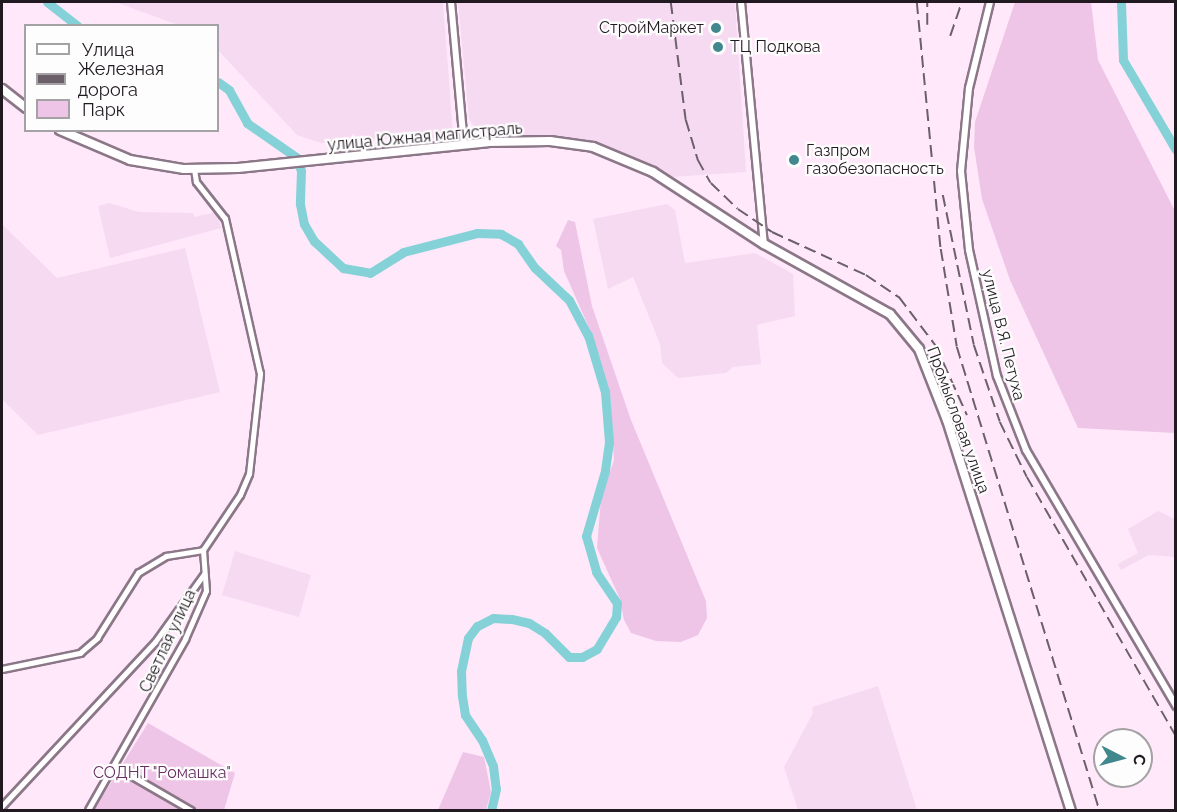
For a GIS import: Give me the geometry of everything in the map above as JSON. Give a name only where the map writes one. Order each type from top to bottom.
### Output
[{"type":"highway","points":[[2,89],[24,106]]},
{"type":"highway","points":[[65,132],[136,161],[194,169]]},
{"type":"highway","name":"улица Южная магистраль","points":[[194,169],[275,164],[465,144],[550,141],[608,151],[669,180],[764,244]]},
{"type":"highway","name":"Промысловая улица","points":[[764,244],[890,314],[919,349],[960,460],[1071,810]]},
{"type":"street","points":[[451,2],[465,144]]},
{"type":"street","points":[[741,2],[764,244]]},
{"type":"street","name":"улица В.Я. Петуха","points":[[990,2],[969,88],[961,171],[969,250],[997,376],[1026,450],[1176,706]]},
{"type":"street","points":[[2,669],[80,653],[97,638],[138,573],[166,556],[203,550],[247,483],[261,381],[225,219],[196,182],[194,169]]},
{"type":"street","name":"Светлая улица","points":[[88,810],[167,676],[195,618],[206,591],[203,550]]},
{"type":"street","points":[[2,806],[154,642],[204,574]]},
{"type":"street","points":[[115,766],[191,810]]},
{"type":"shaded area","points":[[115,2],[443,2],[453,134],[426,140],[421,135],[321,143],[297,135],[219,51],[219,24],[175,24]]},
{"type":"shaded area","points":[[458,2],[735,2],[746,172],[671,177],[599,145],[478,132],[469,119]]},
{"type":"shaded area","points":[[109,203],[139,212],[193,213],[194,217],[217,212],[221,228],[110,258],[98,206]]},
{"type":"shaded area","points":[[667,204],[675,210],[685,263],[755,253],[793,274],[795,316],[757,325],[761,364],[733,367],[726,373],[678,378],[662,363],[660,344],[633,277],[608,289],[593,219]]},
{"type":"shaded area","points":[[2,224],[57,278],[185,248],[220,392],[38,435],[2,399]]},
{"type":"shaded area","points":[[1158,511],[1175,519],[1175,557],[1149,555],[1121,570],[1118,564],[1138,553],[1128,529]]},
{"type":"shaded area","points":[[235,551],[311,575],[299,617],[222,595]]},
{"type":"shaded area","points":[[878,686],[917,810],[798,810],[784,767],[813,713],[812,707]]},
{"type":"green space","points":[[1015,2],[1091,2],[1098,60],[1175,211],[1175,433],[1078,428],[1010,280],[982,199],[974,147],[975,122]]},
{"type":"green space","points":[[568,220],[575,222],[592,306],[631,420],[706,601],[707,618],[698,635],[681,642],[656,641],[631,633],[624,620],[620,599],[597,548],[601,498],[614,460],[610,395],[590,330],[564,271],[561,250],[556,246]]},
{"type":"green space","name":"СОДНТ \"Ромашка\"","points":[[148,723],[235,773],[224,810],[94,810]]},
{"type":"green space","points":[[463,752],[484,757],[491,792],[486,810],[438,810]]},
{"type":"waterway","points":[[47,2],[75,24]]},
{"type":"waterway","points":[[1121,2],[1123,60],[1176,150]]},
{"type":"waterway","points":[[219,83],[229,90],[247,123],[296,157],[301,171],[300,204],[304,224],[314,241],[343,268],[370,273],[403,252],[477,233],[501,234],[518,244],[535,268],[569,300],[588,335],[605,392],[609,442],[605,471],[586,536],[596,572],[617,603],[616,617],[597,649],[582,657],[569,657],[545,633],[529,623],[511,619],[493,618],[477,626],[468,638],[461,671],[462,696],[465,715],[482,740],[493,766],[496,789],[491,810]]},
{"type":"railway","points":[[671,2],[686,120],[698,160],[711,183],[738,209],[772,232],[866,275],[899,297],[936,346],[967,415]]},
{"type":"railway","points":[[917,2],[941,249],[957,347],[1099,810]]},
{"type":"railway","points":[[927,2],[927,25]]},
{"type":"railway","points":[[950,36],[962,2]]},
{"type":"railway","points":[[943,195],[974,345],[1000,422],[1027,477],[1176,736]]},
{"type":"place","name":"СтройМаркет","points":[[716,28]]},
{"type":"place","name":"ТЦ Подкова","points":[[718,47]]},
{"type":"place","name":"Газпром газобезопасность","points":[[794,160]]}]
